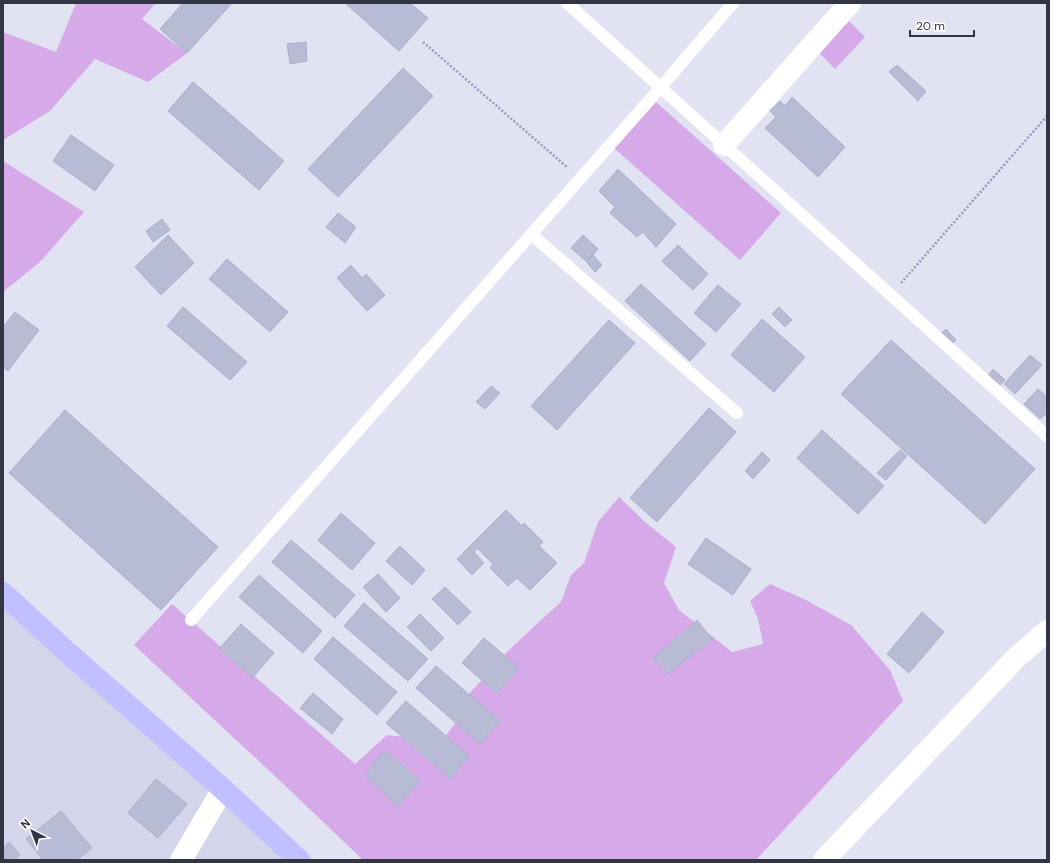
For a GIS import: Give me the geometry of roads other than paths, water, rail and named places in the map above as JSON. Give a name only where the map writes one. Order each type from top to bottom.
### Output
[{"type":"main road","points":[[3,593],[67,652],[223,789],[299,860]]},
{"type":"street","points":[[724,144],[850,3]]},
{"type":"street","points":[[824,860],[1016,658],[1047,631]]},
{"type":"street","points":[[181,860],[223,789]]},
{"type":"lane","points":[[567,3],[1047,436]]},
{"type":"lane","points":[[191,620],[661,87],[733,3]]},
{"type":"lane","points":[[531,234],[737,413]]}]
